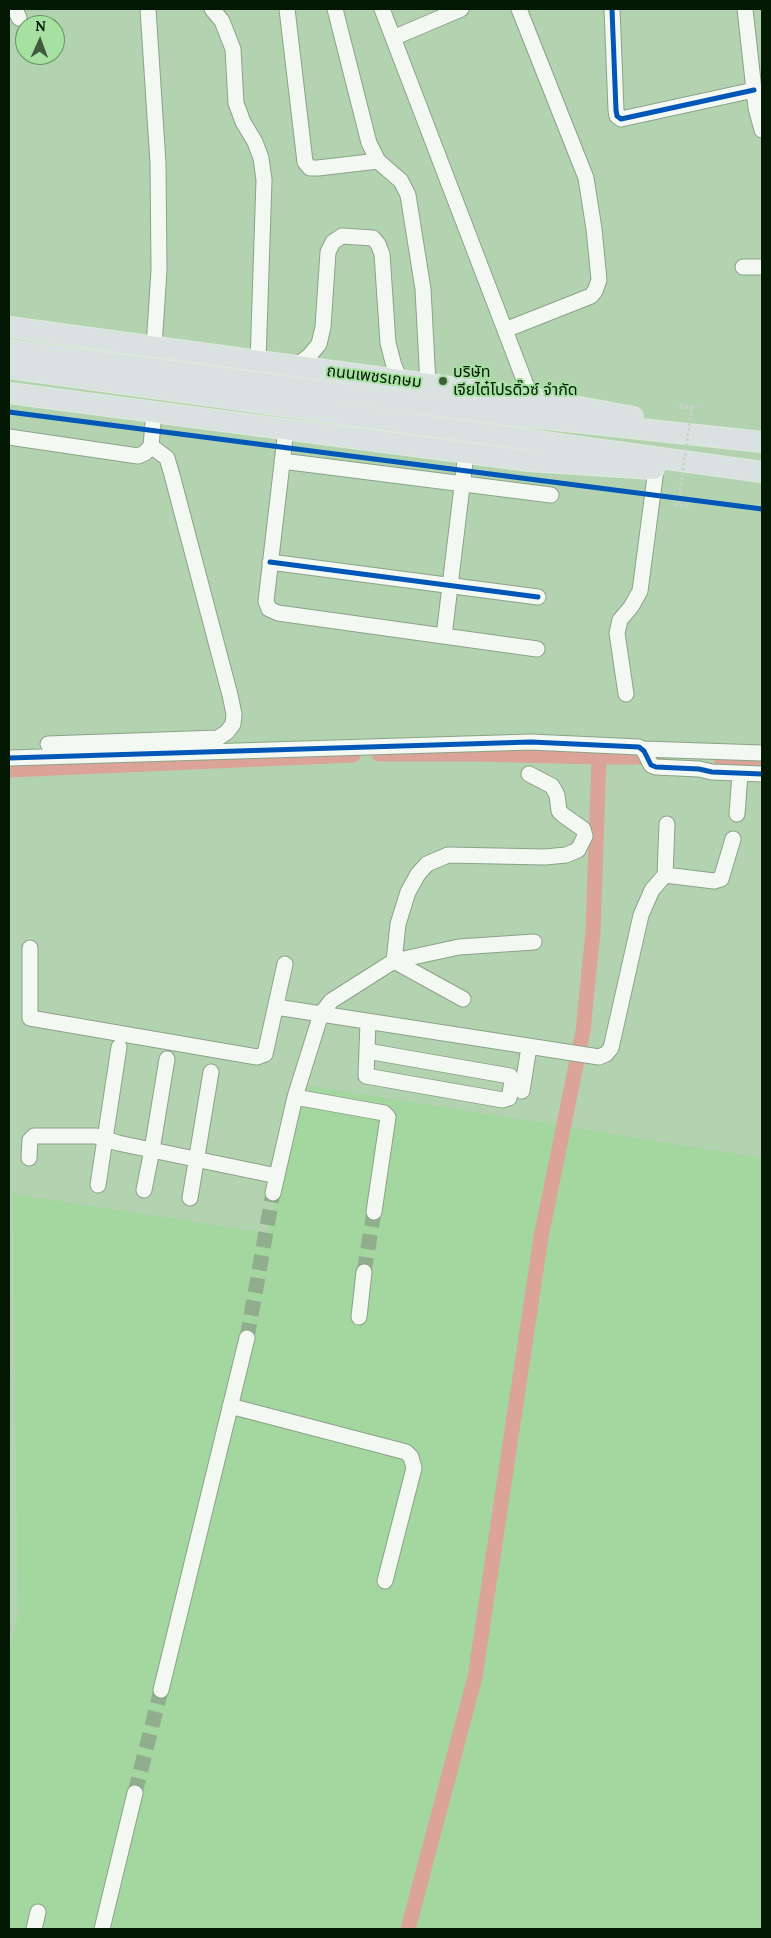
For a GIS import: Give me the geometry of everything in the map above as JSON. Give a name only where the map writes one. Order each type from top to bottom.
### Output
[{"type":"main road","name":"ถนนเพชรเกษม","points":[[9,327],[401,382],[531,398],[737,439]]},
{"type":"main road","name":"ถนนเพชรเกษม","points":[[9,350],[500,414],[762,442]]},
{"type":"main road","points":[[9,368],[762,472]]},
{"type":"main road","points":[[9,393],[466,453],[576,465],[656,469],[733,468]]},
{"type":"street","points":[[148,9],[158,163],[159,270],[154,347]]},
{"type":"street","points":[[212,9],[222,21],[233,49],[236,103],[261,158],[264,180],[258,362]]},
{"type":"street","points":[[287,9],[305,162],[310,168],[318,168],[378,161]]},
{"type":"street","points":[[335,9],[369,143],[378,161],[401,181],[408,195],[422,289],[428,384]]},
{"type":"street","points":[[382,9],[531,398]]},
{"type":"street","points":[[393,38],[461,9]]},
{"type":"street","points":[[505,330],[591,296],[596,291],[599,280],[586,178],[520,9]]},
{"type":"street","points":[[612,9],[616,110],[617,116],[621,119],[754,90]]},
{"type":"street","points":[[745,9],[756,108],[762,130]]},
{"type":"street","points":[[295,367],[310,355],[319,344],[323,327],[328,252],[333,242],[342,236],[373,238],[382,254],[388,343],[394,366],[401,382]]},
{"type":"street","points":[[743,267],[762,266]]},
{"type":"street","points":[[9,437],[138,456],[145,453],[151,446],[154,412]]},
{"type":"street","points":[[286,429],[266,601],[269,609],[278,613],[537,649]]},
{"type":"street","points":[[48,744],[218,738],[227,732],[233,724],[234,714],[230,695],[167,458],[151,446]]},
{"type":"street","points":[[444,636],[466,453]]},
{"type":"street","points":[[282,461],[550,495]]},
{"type":"street","points":[[626,694],[617,633],[620,620],[631,607],[640,591],[656,469]]},
{"type":"street","points":[[270,562],[538,597]]},
{"type":"street","points":[[9,758],[531,742],[638,747],[656,767],[762,774]]},
{"type":"street","points":[[646,755],[762,753]]},
{"type":"street","points":[[394,961],[398,924],[408,892],[418,874],[427,864],[448,855],[545,857],[566,855],[578,850],[585,836],[583,829],[559,811],[557,794],[552,786],[529,774]]},
{"type":"street","points":[[737,814],[740,774]]},
{"type":"street","points":[[276,1007],[599,1057],[606,1054],[610,1048],[641,916],[652,890],[665,875],[667,824]]},
{"type":"street","points":[[665,875],[714,881],[720,879],[733,839]]},
{"type":"street","points":[[273,1193],[295,1097],[321,1014],[331,1002],[394,961],[459,947],[534,942]]},
{"type":"street","points":[[30,948],[30,1018],[257,1057],[266,1054],[285,964]]},
{"type":"street","points":[[394,961],[463,999]]},
{"type":"street","points":[[367,1051],[510,1076],[512,1082],[509,1098],[503,1100],[366,1076],[368,1022]]},
{"type":"street","points":[[98,1185],[119,1047]]},
{"type":"street","points":[[522,1091],[529,1047]]},
{"type":"street","points":[[144,1190],[167,1059]]},
{"type":"street","points":[[190,1198],[211,1072]]},
{"type":"street","points":[[295,1097],[384,1113],[388,1117],[374,1212]]},
{"type":"street","points":[[29,1158],[30,1140],[34,1136],[96,1136],[197,1160],[277,1176]]},
{"type":"street","points":[[359,1318],[364,1272]]},
{"type":"street","points":[[161,1690],[247,1338]]},
{"type":"street","points":[[230,1406],[406,1452],[411,1457],[414,1468],[386,1581]]},
{"type":"street","points":[[102,1929],[135,1793]]},
{"type":"street","points":[[34,1929],[38,1912]]},
{"type":"path","points":[[674,507],[676,501],[682,502],[690,502],[689,506],[678,505],[680,495],[690,417],[692,407],[681,405],[680,408],[689,408],[697,407]]},
{"type":"path","points":[[652,494],[699,500]]},
{"type":"shaded area","points":[[305,1085],[762,1158],[762,1929],[9,1929],[9,1655],[18,1615],[13,1194],[267,1233]]},
{"type":"waterway","points":[[379,754],[658,757]]},
{"type":"waterway","points":[[9,770],[353,755]]},
{"type":"waterway","points":[[408,1929],[475,1677],[541,1237],[583,1031],[593,932],[599,757]]},
{"type":"waterway","points":[[721,759],[762,761]]},
{"type":"tunnel","points":[[247,1338],[273,1193]]},
{"type":"tunnel","points":[[364,1272],[374,1212]]},
{"type":"tunnel","points":[[135,1793],[161,1690]]},
{"type":"cycle path","points":[[612,9],[616,110],[617,116],[621,119],[754,90]]},
{"type":"cycle path","points":[[9,412],[762,509]]},
{"type":"cycle path","points":[[270,562],[538,597]]},
{"type":"cycle path","points":[[9,758],[531,742],[639,747],[644,751],[651,765],[656,767],[762,774]]},
{"type":"place","name":"บริษัท เจียไต๋โปรดิ๊วซ์ จำกัด","points":[[443,381]]}]
